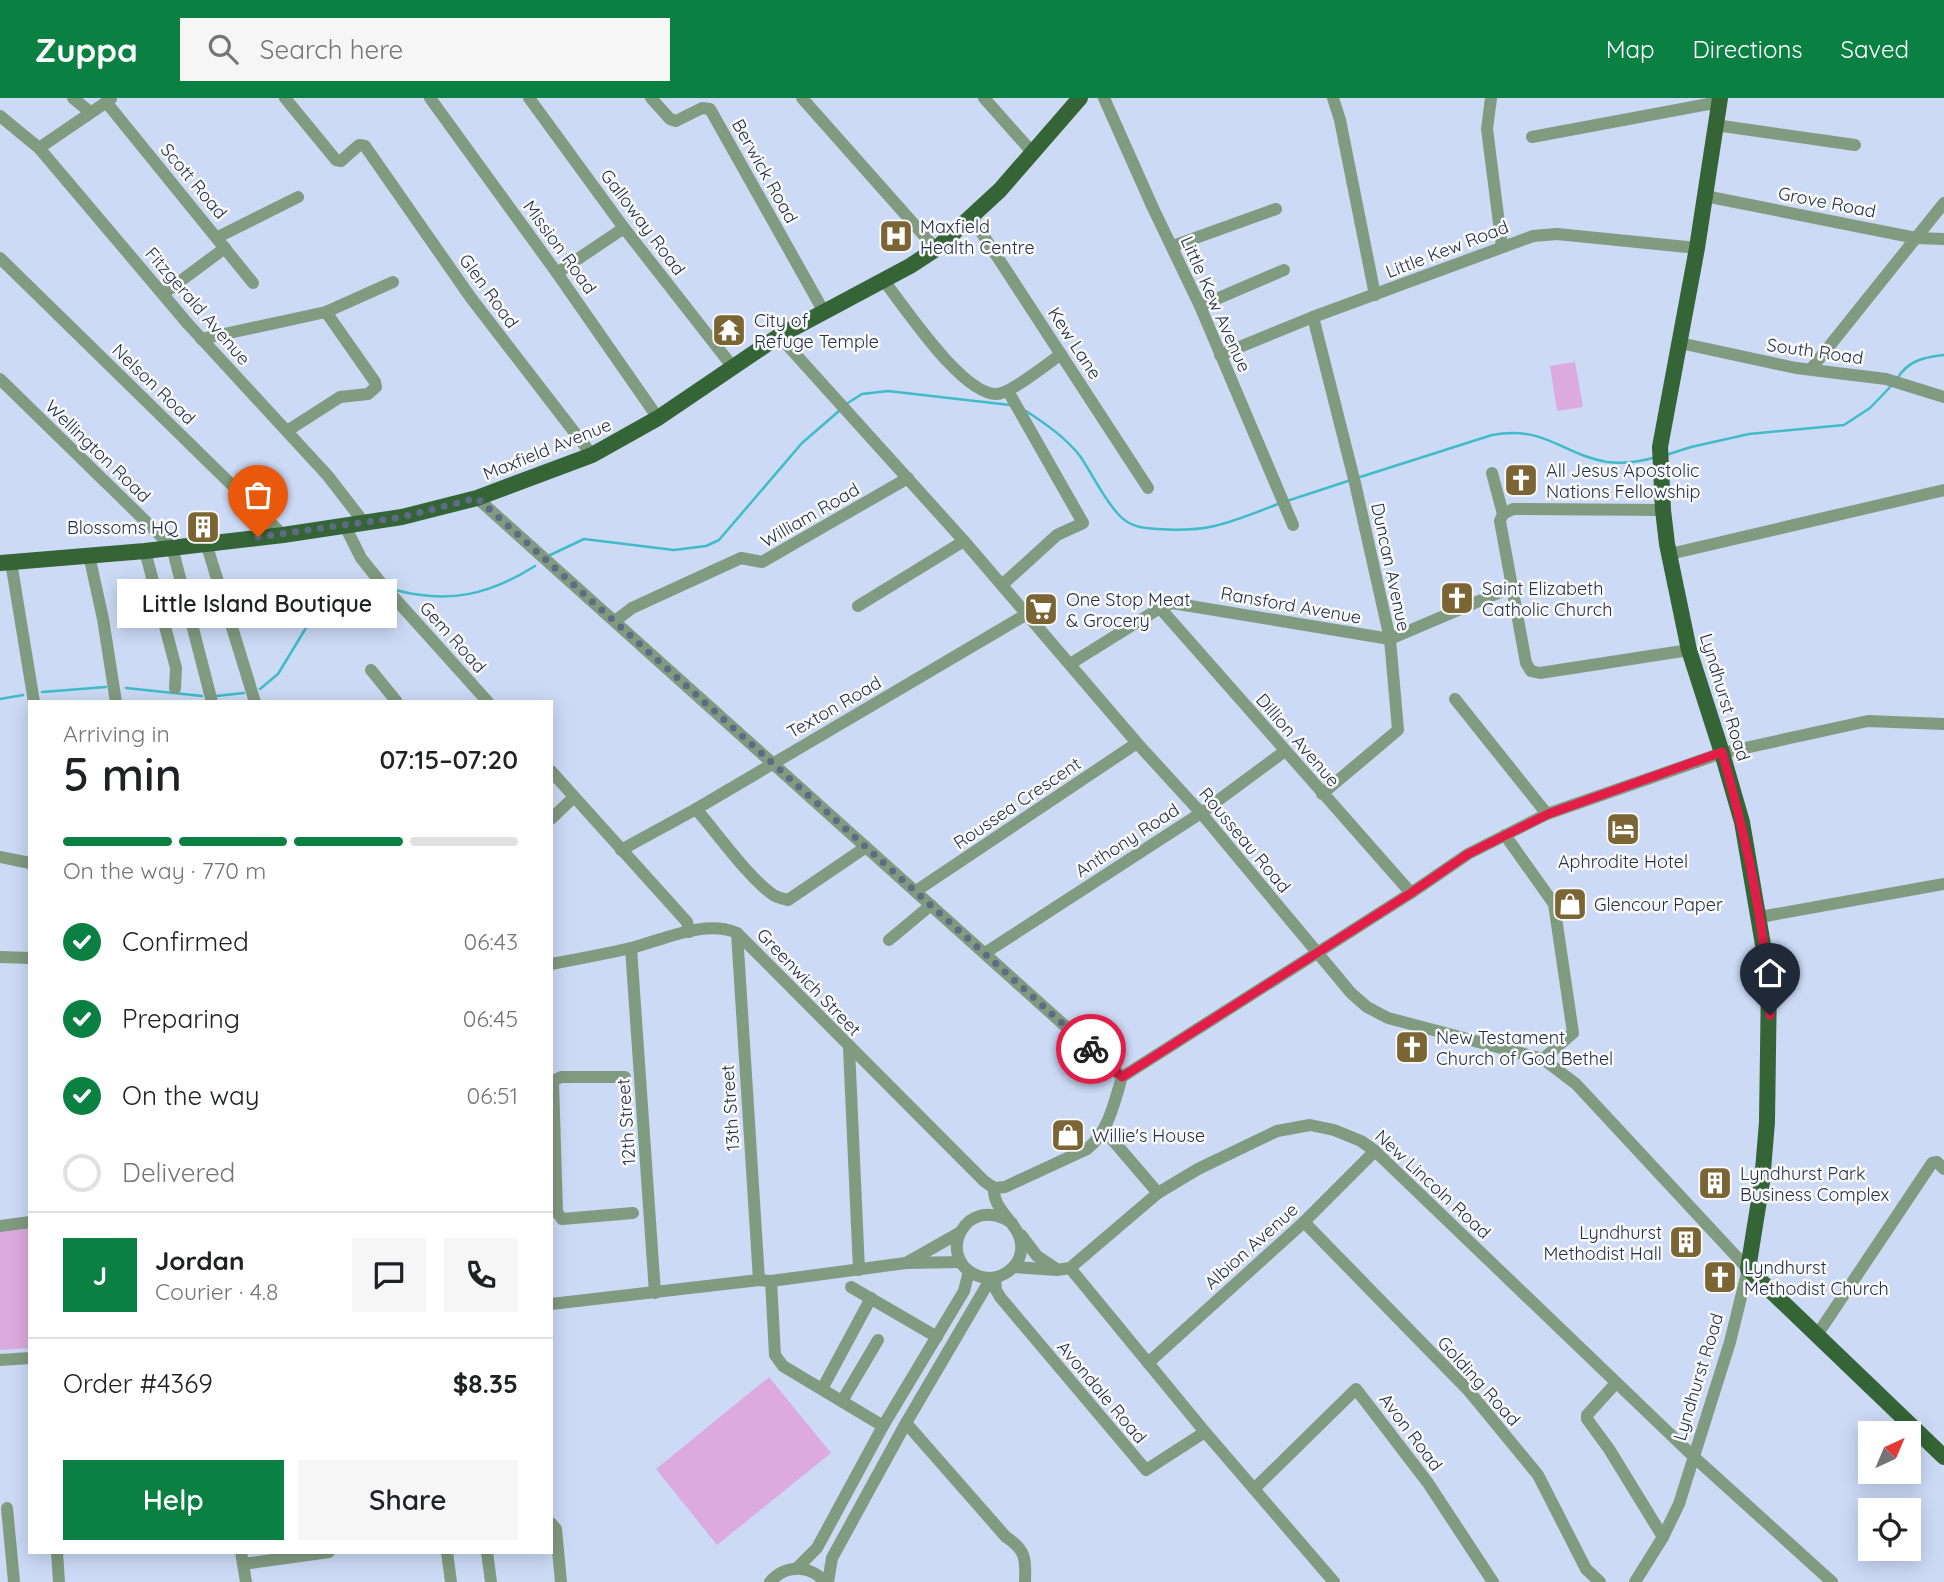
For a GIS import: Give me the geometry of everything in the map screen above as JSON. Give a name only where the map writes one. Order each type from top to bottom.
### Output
[{"type":"main road","name":"Maxfield Avenue","points":[[6,563],[145,551],[365,524],[440,509],[477,498],[592,455],[658,418],[779,336],[884,281],[936,249],[972,218],[1080,98]]},
{"type":"main road","name":"Lyndhurst Road","points":[[1720,100],[1660,455],[1663,510],[1689,650],[1742,822],[1769,980],[1768,1100],[1762,1182],[1748,1269]]},
{"type":"main road","points":[[1748,1269],[1944,1457]]},
{"type":"street","points":[[73,98],[90,112]]},
{"type":"street","name":"Glen Road","points":[[285,98],[336,160],[341,161],[362,145],[471,298],[592,455]]},
{"type":"street","name":"Mission Road","points":[[430,98],[658,418]]},
{"type":"street","name":"Galloway Road","points":[[529,98],[624,228],[733,366]]},
{"type":"street","name":"Berwick Road","points":[[651,98],[670,119],[677,121],[702,108],[710,109],[824,312]]},
{"type":"street","points":[[802,98],[936,249]]},
{"type":"street","points":[[984,98],[1033,153]]},
{"type":"street","name":"Little Kew Avenue","points":[[1104,98],[1200,306],[1293,525]]},
{"type":"street","points":[[1334,98],[1376,295]]},
{"type":"street","points":[[1491,98],[1487,129],[1502,247]]},
{"type":"street","points":[[39,148],[109,100]]},
{"type":"street","name":"Scott Road","points":[[109,100],[253,283]]},
{"type":"street","points":[[1532,136],[1720,100]]},
{"type":"street","name":"Fitzgerald Avenue","points":[[0,116],[39,148],[201,338],[328,476],[365,524]]},
{"type":"street","points":[[1715,125],[1856,145]]},
{"type":"street","name":"Grove Road","points":[[1704,196],[1916,238],[1944,239]]},
{"type":"street","points":[[163,293],[221,243],[298,197]]},
{"type":"street","points":[[1811,369],[1944,202]]},
{"type":"street","points":[[1173,246],[1276,209]]},
{"type":"street","name":"Kew Lane","points":[[972,218],[1148,488]]},
{"type":"street","points":[[557,273],[624,228]]},
{"type":"street","name":"Little Kew Road","points":[[1220,355],[1313,317],[1533,236],[1557,234],[1697,248]]},
{"type":"street","name":"Nelson Road","points":[[0,258],[284,535]]},
{"type":"street","points":[[1200,306],[1284,270]]},
{"type":"street","points":[[884,281],[952,368],[966,381],[996,395],[1008,391],[1061,354]]},
{"type":"street","points":[[201,338],[326,312],[393,282]]},
{"type":"street","points":[[287,432],[340,397],[369,394],[376,387],[326,312]]},
{"type":"street","name":"Duncan Avenue","points":[[1313,317],[1354,478],[1390,639],[1398,730],[1322,794]]},
{"type":"street","name":"Rousseau Road","points":[[779,336],[964,541],[1137,743],[1201,813],[1351,993],[1367,1007],[1388,1018],[1543,1059],[1576,1084],[1748,1269]]},
{"type":"street","name":"South Road","points":[[1680,343],[1763,362],[1886,379],[1944,397]]},
{"type":"street","name":"Wellington Road","points":[[0,379],[172,547]]},
{"type":"street","points":[[1002,585],[1057,535],[1083,523],[1008,391]]},
{"type":"street","points":[[1492,474],[1503,514],[1500,521],[1526,663],[1536,673],[1689,650]]},
{"type":"street","name":"William Road","points":[[615,621],[632,608],[741,558],[762,562],[908,478]]},
{"type":"street","points":[[1670,554],[1944,490]]},
{"type":"street","points":[[477,498],[1122,1077]]},
{"type":"street","points":[[1503,514],[1513,509],[1663,510]]},
{"type":"street","name":"Gem Road","points":[[345,526],[360,558],[486,700]]},
{"type":"street","points":[[858,606],[964,541]]},
{"type":"street","points":[[206,543],[254,700]]},
{"type":"street","points":[[172,547],[211,700]]},
{"type":"street","points":[[145,551],[176,667],[175,688]]},
{"type":"street","points":[[89,555],[116,700]]},
{"type":"street","points":[[6,563],[34,700]]},
{"type":"street","points":[[1390,639],[1512,587]]},
{"type":"street","name":"Ransford Avenue","points":[[1070,664],[1172,603],[1390,639]]},
{"type":"street","name":"Dillion Avenue","points":[[1160,608],[1411,893]]},
{"type":"street","name":"Texton Road","points":[[621,850],[696,809],[1027,614]]},
{"type":"street","points":[[371,670],[395,700]]},
{"type":"street","points":[[1455,699],[1548,814]]},
{"type":"street","points":[[797,1568],[817,1548],[883,1426],[964,1291],[965,1267],[956,1248],[963,1227],[994,1191],[1087,1149],[1097,1141],[1104,1130],[1122,1077],[1468,854],[1548,814],[1722,752],[1868,721],[1944,724]]},
{"type":"street","name":"Roussea Crescent","points":[[916,891],[1137,743]]},
{"type":"street","name":"Anthony Road","points":[[985,953],[1201,813],[1285,751]]},
{"type":"street","points":[[553,773],[687,922],[689,932]]},
{"type":"street","points":[[553,817],[574,797]]},
{"type":"street","points":[[696,809],[745,866],[778,898],[788,900],[866,847]]},
{"type":"street","points":[[1505,835],[1554,904],[1573,1033],[1543,1059]]},
{"type":"street","points":[[0,858],[28,863]]},
{"type":"street","points":[[1760,917],[1944,884]]},
{"type":"street","points":[[889,940],[931,905]]},
{"type":"street","name":"Greenwich Street","points":[[553,964],[631,948],[689,932],[726,928],[737,933],[994,1191],[1004,1214],[1037,1256],[1064,1269],[1148,1363],[1334,1582]]},
{"type":"street","name":"13th Street","points":[[737,933],[765,1280],[775,1355],[783,1366],[822,1389]]},
{"type":"street","name":"12th Street","points":[[631,948],[655,1293]]},
{"type":"street","points":[[0,957],[28,958]]},
{"type":"street","points":[[849,1048],[859,1270]]},
{"type":"street","points":[[625,1077],[561,1077],[553,1082],[554,1180],[557,1212],[562,1219],[633,1213]]},
{"type":"street","name":"New Lincoln Road","points":[[1064,1269],[1158,1193],[1198,1169],[1277,1131],[1310,1125],[1334,1130],[1361,1141],[1375,1151],[1694,1457],[1832,1582]]},
{"type":"street","points":[[1104,1130],[1158,1193]]},
{"type":"street","name":"Albion Avenue","points":[[1148,1363],[1304,1222],[1375,1151]]},
{"type":"street","points":[[1817,1335],[1933,1163],[1937,1162],[1944,1169]]},
{"type":"street","points":[[553,1304],[906,1263],[965,1267],[979,1277],[993,1278],[1006,1274],[1014,1267],[1021,1250],[1015,1227],[1002,1216],[989,1213],[977,1215],[963,1227],[906,1263]]},
{"type":"street","points":[[0,1226],[28,1222]]},
{"type":"street","name":"Golding Road","points":[[1304,1222],[1468,1391],[1538,1475],[1586,1569],[1600,1582]]},
{"type":"street","points":[[1014,1267],[1064,1269]]},
{"type":"street","name":"Lyndhurst Road","points":[[1635,1582],[1663,1537],[1679,1504],[1730,1342],[1748,1269]]},
{"type":"street","points":[[771,1582],[780,1573],[797,1568],[809,1570],[827,1582],[832,1558],[906,1423],[993,1278]]},
{"type":"street","name":"Avondale Road","points":[[993,1278],[1000,1297],[1146,1470],[1205,1432]]},
{"type":"street","points":[[851,1287],[937,1337]]},
{"type":"street","points":[[871,1298],[822,1389],[883,1426]]},
{"type":"street","points":[[842,1401],[878,1340]]},
{"type":"street","points":[[0,1360],[28,1358]]},
{"type":"street","points":[[1616,1383],[1587,1415],[1587,1419],[1609,1449],[1663,1537]]},
{"type":"street","name":"Avon Road","points":[[1254,1489],[1356,1389],[1428,1483],[1493,1582]]},
{"type":"street","points":[[906,1423],[1006,1537],[1016,1543],[1026,1558],[1025,1582]]},
{"type":"street","points":[[7,1508],[14,1582]]},
{"type":"street","points":[[553,1525],[556,1529],[561,1582]]},
{"type":"street","points":[[57,1554],[59,1582]]},
{"type":"street","points":[[246,1582],[242,1558],[300,1554]]},
{"type":"street","points":[[447,1554],[452,1582]]},
{"type":"street","points":[[487,1554],[491,1582]]},
{"type":"shaded area","points":[[1575,362],[1583,407],[1557,411],[1550,366]]},
{"type":"shaded area","points":[[28,1219],[28,1348],[0,1350],[0,1224]]},
{"type":"shaded area","points":[[769,1377],[831,1453],[717,1545],[656,1469]]},
{"type":"waterway","points":[[1897,379],[1906,368],[1917,361],[1944,355]]},
{"type":"waterway","points":[[1666,455],[1749,434],[1844,425],[1870,408],[1893,384]]},
{"type":"waterway","points":[[846,404],[862,394],[888,391],[1010,405]]},
{"type":"waterway","points":[[548,556],[584,539],[674,550],[706,546],[719,540],[802,443],[839,411]]},
{"type":"waterway","points":[[1026,411],[1074,449],[1113,508],[1132,524],[1176,530],[1206,528],[1278,504]]},
{"type":"waterway","points":[[1357,478],[1492,435],[1510,433],[1540,437],[1607,462],[1632,462],[1656,457]]},
{"type":"waterway","points":[[1287,501],[1351,480]]},
{"type":"waterway","points":[[395,590],[433,596],[468,594],[501,584],[535,566]]},
{"type":"waterway","points":[[260,689],[278,674],[315,613],[329,600],[342,595],[378,593]]},
{"type":"waterway","points":[[42,692],[106,687]]},
{"type":"waterway","points":[[126,688],[202,696]]},
{"type":"waterway","points":[[216,696],[244,693]]},
{"type":"waterway","points":[[0,699],[23,695]]},
{"type":"way so far","points":[[258,537],[365,524],[440,509],[477,498],[1091,1049]]},
{"type":"place","name":"Maxfield Health Centre","points":[[896,236]]},
{"type":"place","name":"City of Refuge Temple","points":[[729,330]]},
{"type":"place","name":"All Jesus Apostolic Nations Fellowship","points":[[1521,480]]},
{"type":"place","name":"Blossoms HQ","points":[[203,527]]},
{"type":"place","name":"Little Island Boutique","points":[[258,537]]},
{"type":"place","name":"Saint Elizabeth Catholic Church","points":[[1457,598]]},
{"type":"place","name":"One Stop Meat & Grocery","points":[[1041,609]]},
{"type":"place","name":"Aphrodite Hotel","points":[[1623,829]]},
{"type":"place","name":"Glencour Paper","points":[[1570,904]]},
{"type":"place","name":"New Testament Church of God Bethel","points":[[1412,1047]]},
{"type":"place","name":"Willie's House","points":[[1068,1135]]},
{"type":"place","name":"Lyndhurst Park Business Complex","points":[[1715,1183]]},
{"type":"place","name":"Lyndhurst Methodist Hall","points":[[1686,1242]]},
{"type":"place","name":"Lyndhurst Methodist Church","points":[[1720,1277]]},
{"type":"route","points":[[1091,1049],[1122,1077],[1468,854],[1548,814],[1722,752],[1742,822],[1760,917],[1769,980],[1770,1015]]}]
